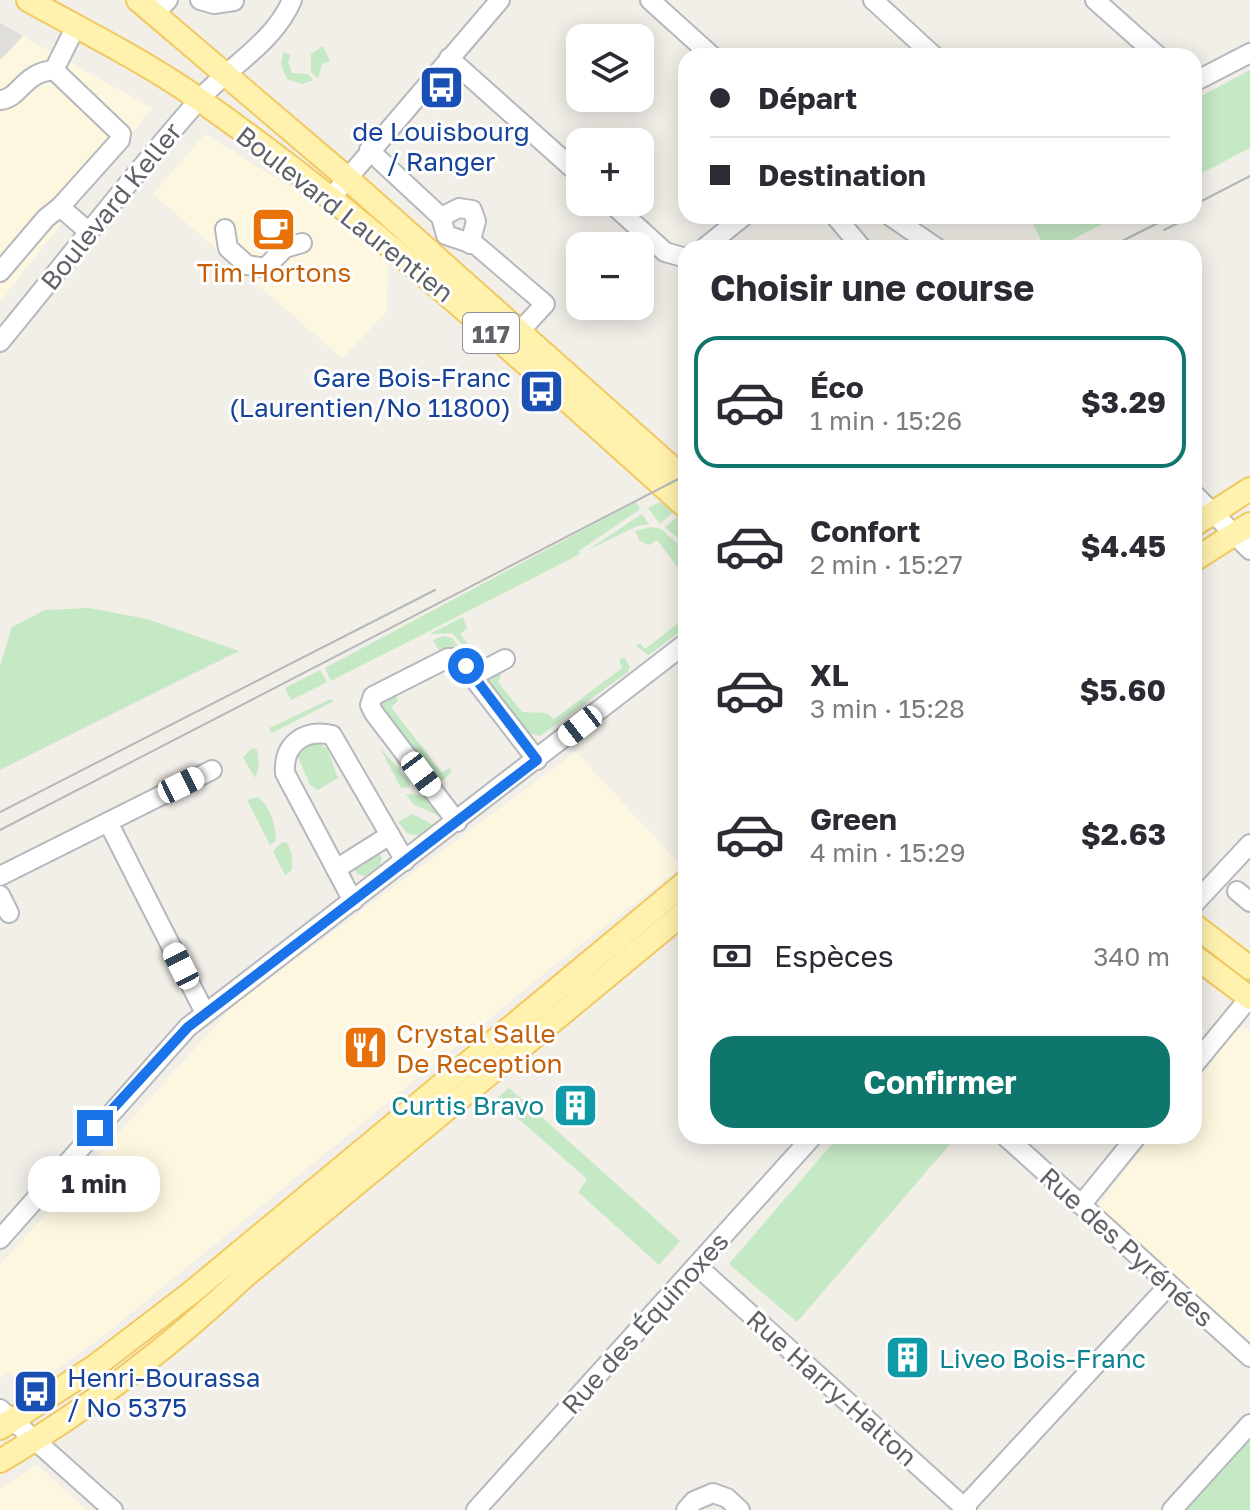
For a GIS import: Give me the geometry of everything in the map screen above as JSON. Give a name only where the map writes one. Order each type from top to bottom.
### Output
[{"type":"main road","name":"Boulevard Laurentien","points":[[28,0],[199,99],[412,263],[678,491]]},
{"type":"main road","name":"117","points":[[154,5],[223,72]]},
{"type":"main road","name":"Boulevard Laurentien","points":[[223,72],[520,331],[678,490]]},
{"type":"main road","points":[[1203,519],[1250,489]]},
{"type":"main road","points":[[1202,556],[1245,536]]},
{"type":"main road","points":[[4,1420],[94,1367],[192,1292],[678,889]]},
{"type":"main road","points":[[0,1461],[96,1400],[185,1333],[245,1276],[678,918]]},
{"type":"main road","points":[[1202,931],[1250,968]]},
{"type":"main road","points":[[1202,962],[1250,997]]},
{"type":"street","points":[[200,0],[214,4],[234,1]]},
{"type":"street","points":[[330,199],[500,0]]},
{"type":"street","points":[[650,0],[703,48]]},
{"type":"street","points":[[873,0],[925,48]]},
{"type":"street","points":[[1095,0],[1149,48]]},
{"type":"street","name":"Boulevard Keller","points":[[0,342],[199,99],[223,72],[237,65],[280,22],[288,2]]},
{"type":"street","points":[[54,70],[76,26]]},
{"type":"street","points":[[1202,78],[1250,53]]},
{"type":"street","points":[[449,58],[566,162]]},
{"type":"street","points":[[0,100],[8,99],[35,73],[54,70]]},
{"type":"street","points":[[0,272],[120,140],[121,134],[54,70]]},
{"type":"street","points":[[369,150],[441,217],[446,235],[476,245],[545,304],[520,331]]},
{"type":"street","points":[[60,207],[89,232]]},
{"type":"street","points":[[437,258],[462,242],[476,221],[472,210],[459,208],[441,217]]},
{"type":"street","points":[[625,216],[665,252],[678,256]]},
{"type":"street","points":[[714,240],[734,224]]},
{"type":"street","points":[[842,224],[855,240]]},
{"type":"street","points":[[897,224],[910,240]]},
{"type":"street","points":[[902,224],[925,240]]},
{"type":"street","points":[[225,229],[228,248],[254,268],[265,268],[285,248],[302,243]]},
{"type":"street","points":[[1203,519],[1245,536]]},
{"type":"street","points":[[0,1239],[174,1040],[205,1013],[678,649]]},
{"type":"street","points":[[457,822],[374,713],[371,699],[378,692],[448,658],[458,658],[537,760]]},
{"type":"street","points":[[473,676],[505,659]]},
{"type":"street","points":[[353,901],[285,773],[284,758],[290,745],[316,732],[332,735],[405,861]]},
{"type":"street","points":[[0,876],[212,770]]},
{"type":"street","points":[[108,822],[205,1013]]},
{"type":"street","points":[[336,869],[390,835]]},
{"type":"street","points":[[1202,895],[1250,844]]},
{"type":"street","points":[[0,895],[9,913]]},
{"type":"street","points":[[1202,1055],[1250,997]]},
{"type":"street","name":"Rue des Équinoxes","points":[[476,1510],[806,1144]]},
{"type":"street","name":"Rue des Pyrénées","points":[[1014,1144],[1250,1357]]},
{"type":"street","points":[[1081,1205],[1131,1144]]},
{"type":"street","name":"Rue Harry-Halton","points":[[697,1266],[966,1508]]},
{"type":"street","points":[[966,1508],[1169,1285]]},
{"type":"street","points":[[4,1420],[35,1440],[113,1510]]},
{"type":"street","points":[[1172,1510],[1250,1424]]},
{"type":"street","points":[[686,1510],[694,1501],[713,1493],[727,1498],[740,1510]]},
{"type":"shaded area","points":[[0,23],[23,36],[0,60]]},
{"type":"shaded area","points":[[23,36],[152,108],[0,302],[0,60]]},
{"type":"shaded area","points":[[205,134],[319,205],[388,258],[387,312],[342,358],[153,194]]},
{"type":"shaded area","points":[[576,752],[678,863],[678,870],[562,959],[102,1337],[25,1391],[9,1371],[0,1378],[0,1265],[235,1004]]},
{"type":"shaded area","points":[[1242,1027],[1250,1030],[1250,1346],[1097,1207],[1145,1144],[1202,1144],[1202,1070],[1227,1037]]},
{"type":"shaded area","points":[[37,1465],[87,1510],[0,1510],[0,1488]]},
{"type":"green space","points":[[323,46],[330,61],[322,64],[318,79],[311,72],[311,54]]},
{"type":"green space","points":[[283,52],[291,55],[288,62],[292,73],[308,74],[313,80],[302,84],[287,79],[281,65]]},
{"type":"green space","points":[[1250,70],[1250,148],[1202,173],[1202,96]]},
{"type":"green space","points":[[1033,224],[1102,224],[1072,240],[1041,240]]},
{"type":"green space","points":[[636,502],[640,509],[579,551],[580,554],[331,681],[325,668]]},
{"type":"green space","points":[[660,502],[673,512],[660,524],[648,508]]},
{"type":"green space","points":[[642,514],[649,524],[637,526],[586,551]]},
{"type":"green space","points":[[678,518],[678,539],[665,527]]},
{"type":"green space","points":[[651,527],[661,529],[678,544],[678,568],[657,540],[649,545],[640,541],[635,531]]},
{"type":"green space","points":[[89,608],[147,619],[239,651],[0,770],[0,666],[12,627],[45,610]]},
{"type":"green space","points":[[463,617],[467,628],[460,634],[476,655],[482,652],[479,657],[472,656],[452,633],[430,634]]},
{"type":"green space","points":[[678,623],[678,633],[649,655],[636,646],[640,643],[645,649]]},
{"type":"green space","points":[[443,636],[452,638],[462,651],[451,649],[440,652],[433,640]]},
{"type":"green space","points":[[624,657],[630,667],[628,672],[540,736],[525,732],[486,679],[497,670],[501,676],[498,682],[522,712],[547,713],[554,719],[622,668],[619,660]]},
{"type":"green space","points":[[320,670],[327,682],[291,700],[285,688]]},
{"type":"green space","points":[[396,696],[398,701],[391,707],[442,773],[449,768],[452,772],[439,783],[379,705]]},
{"type":"green space","points":[[331,699],[334,701],[272,733],[269,728]]},
{"type":"green space","points":[[317,742],[327,749],[338,778],[318,790],[310,785],[297,755],[300,748]]},
{"type":"green space","points":[[252,748],[257,750],[259,767],[255,778],[243,757]]},
{"type":"green space","points":[[380,748],[410,782],[410,787],[401,788]]},
{"type":"green space","points":[[406,794],[428,795],[442,817],[413,804]]},
{"type":"green space","points":[[258,797],[269,811],[273,823],[276,841],[270,845],[247,800]]},
{"type":"green space","points":[[412,814],[434,825],[419,835],[408,834],[398,822]]},
{"type":"green space","points":[[282,842],[287,843],[292,854],[292,870],[285,875],[273,851]]},
{"type":"green space","points":[[377,852],[382,858],[380,865],[365,876],[357,874],[353,866]]},
{"type":"green space","points":[[509,1088],[680,1241],[659,1265],[578,1192],[587,1179],[496,1099]]},
{"type":"green space","points":[[832,1144],[950,1144],[797,1322],[729,1264]]},
{"type":"green space","points":[[1250,1438],[1250,1510],[1184,1510]]},
{"type":"tram line","points":[[1202,201],[1250,176]]},
{"type":"tram line","points":[[1124,240],[1156,224]]},
{"type":"tram line","points":[[1164,230],[1176,224]]},
{"type":"tram line","points":[[0,830],[678,479]]},
{"type":"tram line","points":[[0,812],[435,590]]},
{"type":"place","name":"de Louisbourg / Ranger","points":[[441,88]]},
{"type":"place","name":"Tim Hortons","points":[[274,229]]},
{"type":"place","name":"Gare Bois-Franc (Laurentien/No 11800)","points":[[542,392]]},
{"type":"place","name":"Crystal Salle De Reception","points":[[365,1048]]},
{"type":"place","name":"Curtis Bravo","points":[[575,1105]]},
{"type":"place","name":"Liveo Bois-Franc","points":[[908,1358]]},
{"type":"place","name":"Henri-Bourassa / No 5375","points":[[36,1392]]},
{"type":"route","points":[[95,1128],[188,1027],[537,760],[466,666]]}]
